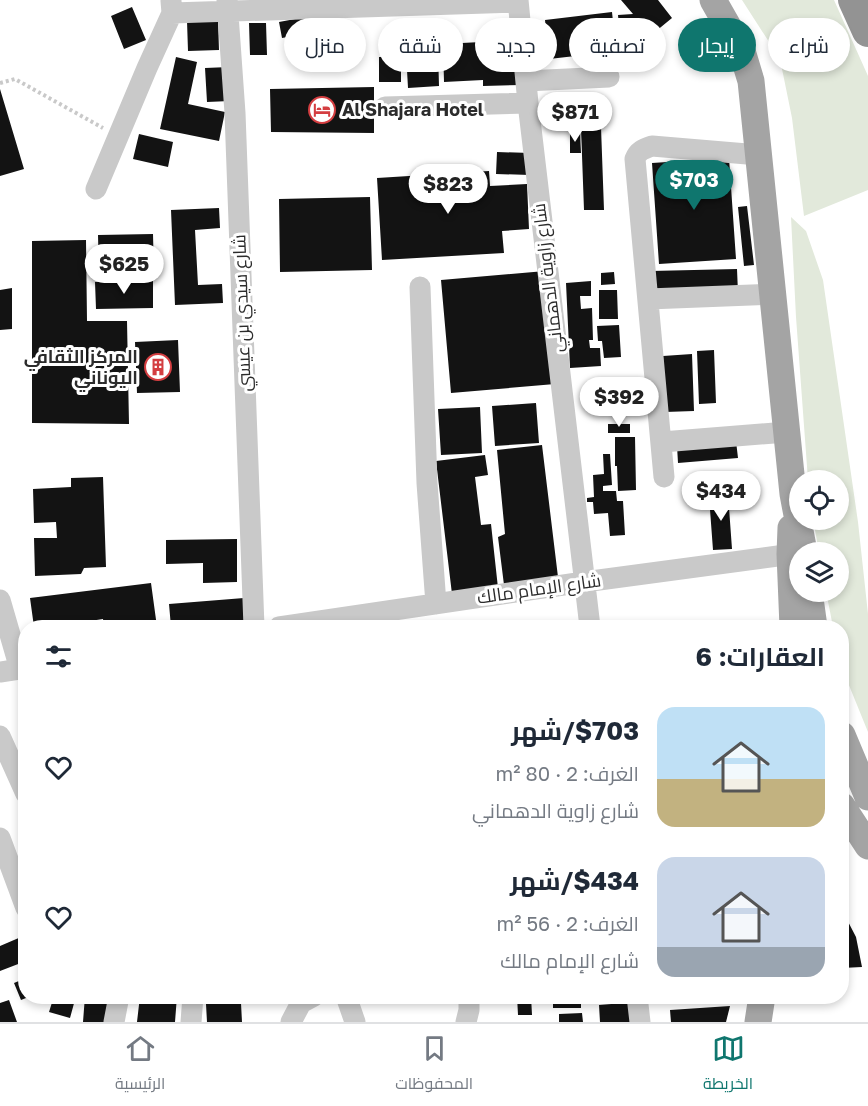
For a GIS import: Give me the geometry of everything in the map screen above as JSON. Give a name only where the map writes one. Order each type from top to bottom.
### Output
[{"type":"highway","points":[[854,0],[868,31]]},
{"type":"main road","points":[[713,0],[742,51],[751,81],[798,542]]},
{"type":"main road","points":[[794,620],[795,602]]},
{"type":"main road","points":[[811,602],[813,620]]},
{"type":"main road","points":[[849,752],[868,797]]},
{"type":"main road","points":[[849,822],[868,846]]},
{"type":"main road","points":[[758,1022],[761,1004]]},
{"type":"street","points":[[96,189],[171,7],[518,1]]},
{"type":"street","name":"شارع زاوية الدهماني","points":[[518,1],[589,620]]},
{"type":"street","name":"شارع سيدي بن عيسي","points":[[227,6],[235,113],[254,620]]},
{"type":"street","points":[[526,81],[609,77]]},
{"type":"street","points":[[385,108],[528,103]]},
{"type":"street","points":[[664,477],[635,159],[644,148],[652,146],[759,155]]},
{"type":"street","points":[[420,287],[427,483],[436,604]]},
{"type":"street","points":[[648,298],[774,294]]},
{"type":"street","points":[[662,442],[787,432]]},
{"type":"street","name":"شارع الإمام مالك","points":[[339,620],[584,582],[789,554]]},
{"type":"street","points":[[0,600],[15,670]]},
{"type":"street","points":[[0,736],[18,776]]},
{"type":"street","points":[[0,838],[18,886]]},
{"type":"street","points":[[114,1022],[117,1004]]},
{"type":"street","points":[[191,1022],[192,1004]]},
{"type":"street","points":[[291,1022],[300,1004]]},
{"type":"street","points":[[349,1004],[356,1022]]},
{"type":"street","points":[[466,1022],[469,1004]]},
{"type":"street","points":[[638,1004],[640,1022]]},
{"type":"path","points":[[0,83],[15,79],[118,136]]},
{"type":"shaded area","points":[[742,0],[834,0],[842,18],[768,18],[768,40],[756,18],[754,18]]},
{"type":"shaded area","points":[[850,36],[868,76],[868,190],[804,216],[792,118],[783,72],[850,72]]},
{"type":"shaded area","points":[[791,217],[806,231],[823,280],[858,522],[868,614],[868,732],[849,685],[849,620],[832,620],[828,602],[849,602],[849,542],[817,542],[815,530],[849,530],[849,470],[807,470]]},
{"type":"building","points":[[621,0],[658,0],[672,18],[666,23],[666,18],[618,18],[618,15],[633,14]]},
{"type":"building","points":[[132,7],[146,40],[124,49],[111,16]]},
{"type":"building","points":[[612,12],[613,18],[569,18],[569,57],[557,58],[557,19]]},
{"type":"building","points":[[322,14],[323,18],[300,18]]},
{"type":"building","points":[[218,20],[219,50],[188,51],[187,21]]},
{"type":"building","points":[[284,21],[284,38],[282,38],[279,22]]},
{"type":"building","points":[[249,23],[266,23],[267,55],[250,55]]},
{"type":"building","points":[[475,42],[475,72],[522,72],[522,85],[483,86],[483,80],[444,82],[444,72],[463,72],[463,43]]},
{"type":"building","points":[[176,57],[197,62],[188,104],[225,112],[219,141],[160,129]]},
{"type":"building","points":[[229,67],[230,101],[207,102],[205,68]]},
{"type":"building","points":[[379,72],[401,72],[401,82],[379,82]]},
{"type":"building","points":[[407,72],[439,72],[439,86],[408,88]]},
{"type":"building","name":"Al Shajara Hotel","points":[[374,87],[374,133],[271,132],[270,89]]},
{"type":"building","points":[[0,89],[24,169],[0,176]]},
{"type":"building","points":[[601,127],[604,210],[584,210],[581,128]]},
{"type":"building","points":[[580,132],[581,153],[570,153],[570,133]]},
{"type":"building","points":[[139,134],[173,142],[168,167],[133,159]]},
{"type":"building","points":[[497,152],[530,153],[530,175],[496,174]]},
{"type":"building","points":[[729,158],[736,259],[659,264],[652,163]]},
{"type":"building","points":[[489,171],[490,186],[527,184],[529,229],[502,231],[504,253],[382,260],[377,178]]},
{"type":"building","points":[[370,197],[372,270],[280,272],[279,199]]},
{"type":"building","points":[[747,206],[754,265],[744,266],[738,207]]},
{"type":"building","points":[[219,208],[220,228],[195,230],[198,285],[222,284],[223,303],[175,305],[171,210]]},
{"type":"building","points":[[153,234],[154,275],[99,276],[98,235]]},
{"type":"building","points":[[86,240],[87,321],[127,321],[129,424],[32,423],[32,241]]},
{"type":"building","points":[[737,269],[738,293],[651,294],[651,271]]},
{"type":"building","points":[[545,271],[555,384],[451,393],[441,280]]},
{"type":"building","points":[[614,272],[615,284],[601,285],[601,273]]},
{"type":"building","points":[[153,281],[153,308],[96,309],[95,282]]},
{"type":"building","points":[[591,281],[591,296],[580,296],[581,309],[592,308],[593,340],[589,340],[590,348],[600,348],[601,366],[570,368],[566,283]]},
{"type":"building","points":[[12,288],[12,329],[0,330],[0,290]]},
{"type":"building","points":[[599,290],[617,290],[618,319],[599,319]]},
{"type":"building","points":[[619,325],[621,357],[604,358],[602,341],[598,341],[597,326]]},
{"type":"building","name":"المركز الثقافي اليوناني","points":[[178,340],[180,392],[137,393],[135,342]]},
{"type":"building","points":[[714,350],[716,403],[699,404],[697,351]]},
{"type":"building","points":[[692,354],[694,411],[665,412],[663,356]]},
{"type":"building","points":[[536,403],[539,443],[495,446],[492,406]]},
{"type":"building","points":[[480,407],[482,453],[441,455],[438,409]]},
{"type":"building","points":[[608,424],[630,424],[630,433],[608,433]]},
{"type":"building","points":[[615,437],[635,437],[636,490],[618,491]]},
{"type":"building","points":[[736,441],[738,458],[678,463],[677,446]]},
{"type":"building","points":[[542,445],[558,577],[504,585],[498,537],[505,534],[497,450]]},
{"type":"building","points":[[603,454],[610,454],[612,485],[603,486],[603,491],[616,491],[617,501],[623,501],[625,535],[610,536],[608,513],[594,514],[593,502],[587,502],[587,498],[594,497],[593,475],[604,474]]},
{"type":"building","points":[[485,455],[488,475],[475,477],[481,525],[491,524],[498,588],[452,594],[436,461]]},
{"type":"building","points":[[103,477],[106,567],[84,568],[81,574],[35,576],[34,538],[57,538],[56,522],[34,523],[33,489],[71,487],[71,478]]},
{"type":"building","points":[[728,494],[732,549],[713,550],[709,496]]},
{"type":"building","points":[[237,539],[237,582],[203,583],[203,563],[166,564],[166,540]]},
{"type":"building","points":[[151,583],[156,620],[33,620],[30,598]]},
{"type":"building","points":[[244,598],[246,620],[170,620],[169,604]]},
{"type":"building","points":[[849,924],[856,937],[862,967],[849,968]]},
{"type":"building","points":[[18,938],[18,964],[0,971],[0,946]]},
{"type":"building","points":[[18,981],[18,993],[14,983]]},
{"type":"building","points":[[9,1000],[17,1022],[0,1022],[0,1003]]},
{"type":"building","points":[[52,1004],[74,1004],[70,1018],[49,1012]]},
{"type":"building","points":[[84,1004],[113,1004],[112,1022],[83,1022]]},
{"type":"building","points":[[139,1004],[176,1004],[175,1022],[137,1022]]},
{"type":"building","points":[[206,1004],[241,1004],[242,1022],[207,1022]]},
{"type":"building","points":[[517,1004],[531,1004],[532,1015],[518,1015]]},
{"type":"building","points":[[553,1004],[581,1004],[581,1008],[553,1008]]},
{"type":"building","points":[[636,1004],[638,1022],[600,1022],[599,1005]]},
{"type":"building","points":[[730,1006],[726,1022],[671,1022],[670,1010]]},
{"type":"building","points":[[582,1013],[583,1022],[559,1022],[559,1014]]},
{"type":"place","name":"Al Shajara Hotel","points":[[322,110]]},
{"type":"place","name":"المركز الثقافي اليوناني","points":[[158,367]]}]
